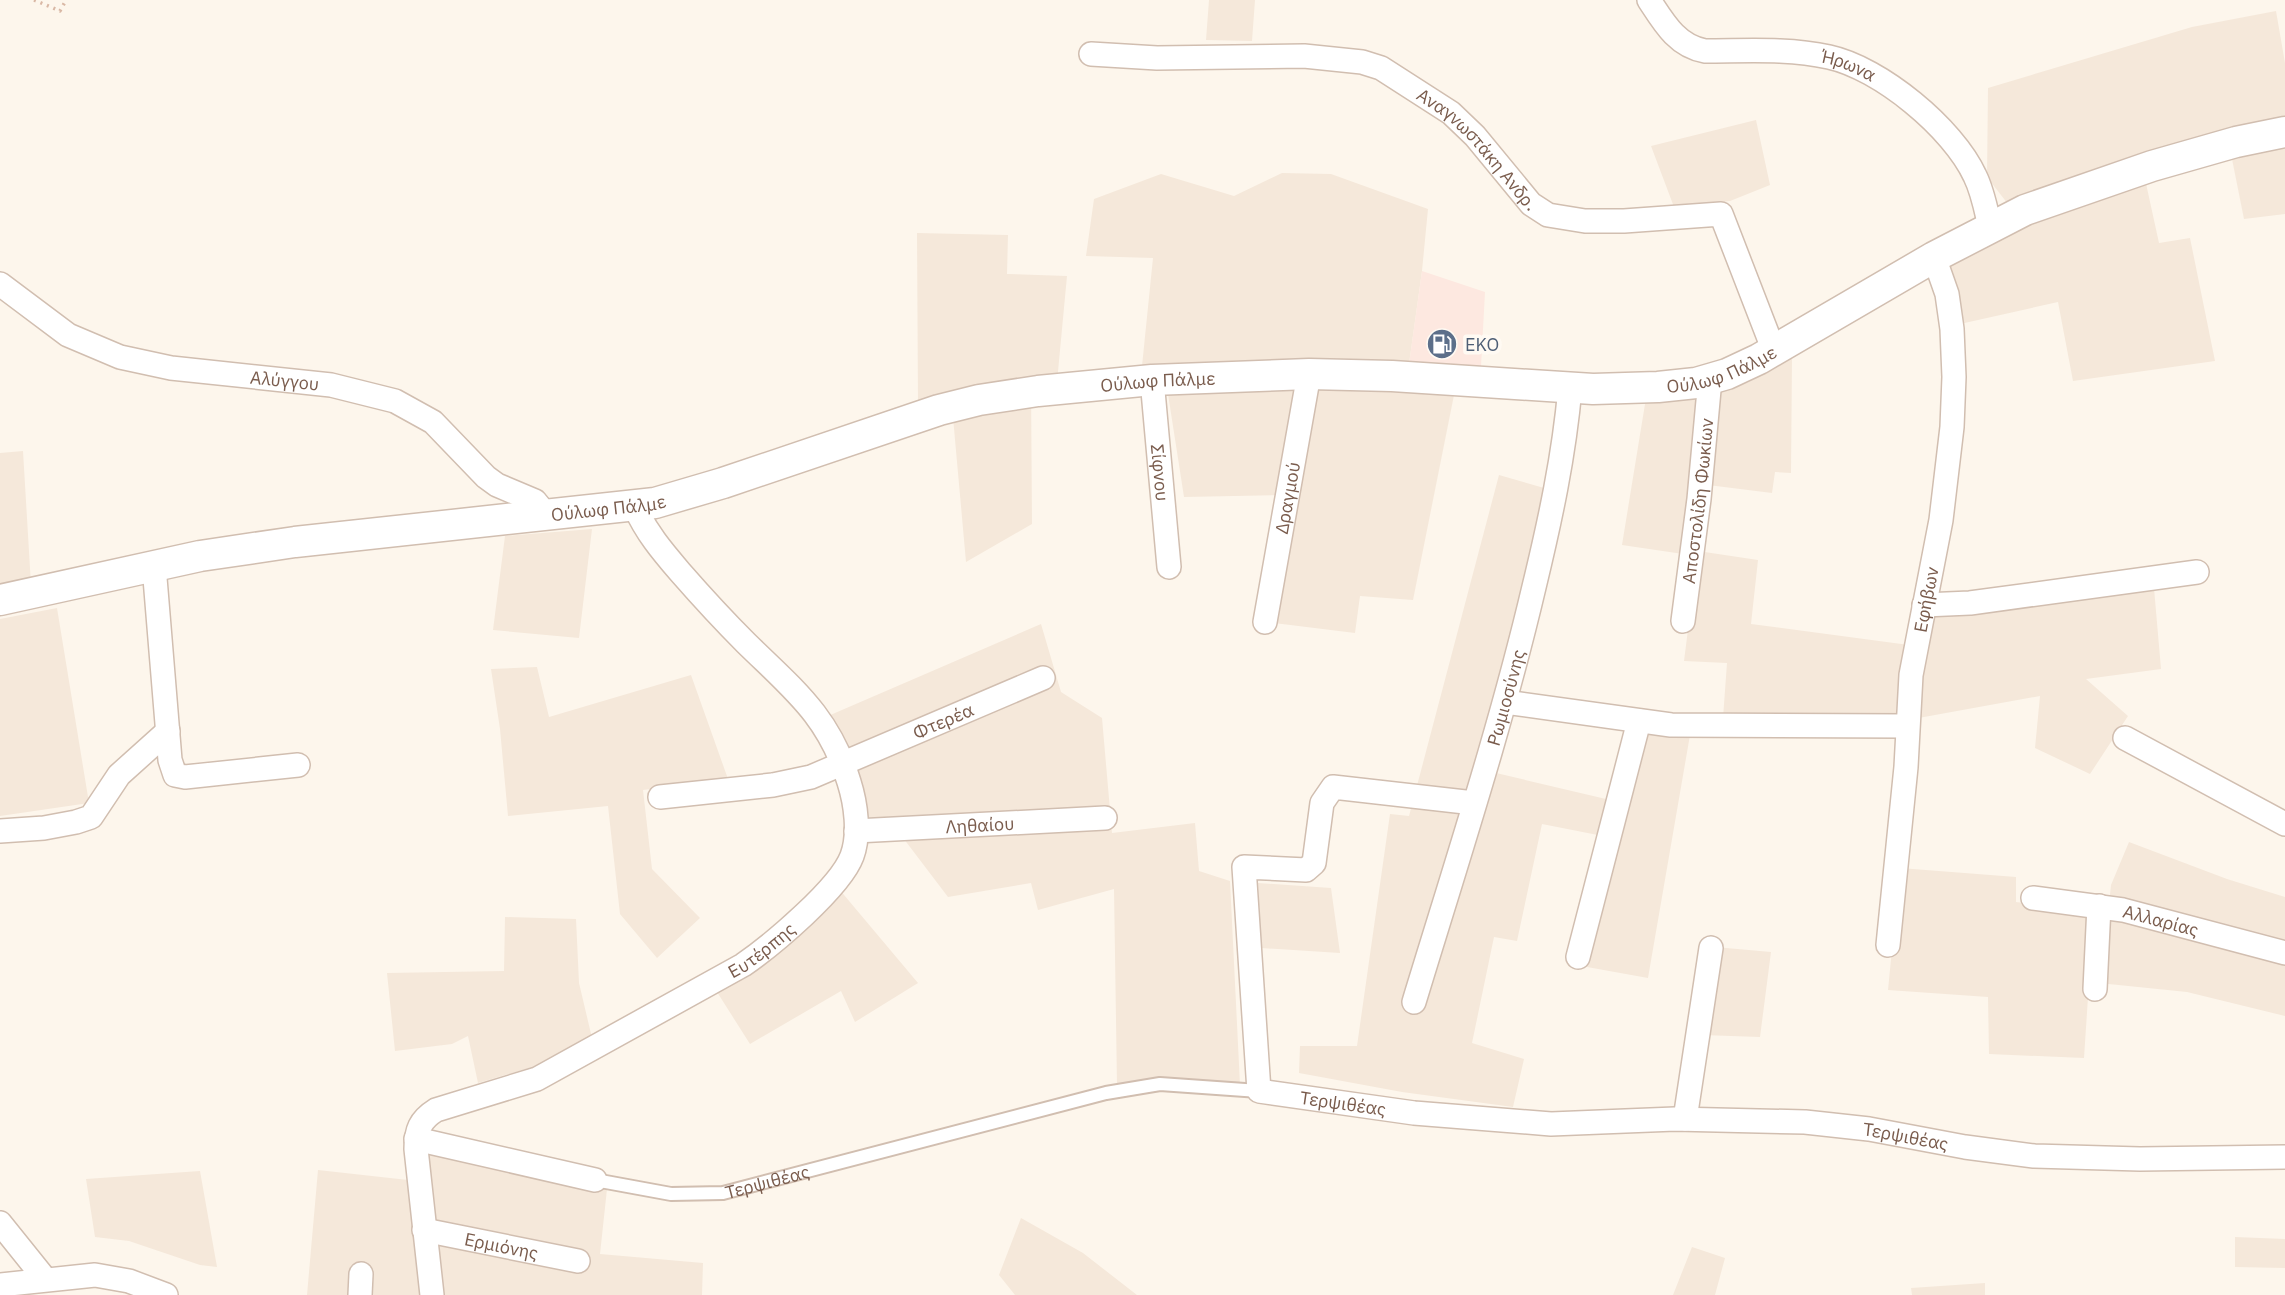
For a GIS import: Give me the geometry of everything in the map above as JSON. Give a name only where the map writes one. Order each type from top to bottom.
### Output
[{"type":"street","name":"Ήρωνα","points":[[1649,0],[1677,38],[1695,49],[1803,52],[1852,63],[1873,73],[1911,102],[1960,152],[1980,187],[1990,227]]},
{"type":"street","name":"Αναγνωστάκη Ανδρ.","points":[[1091,54],[1157,58],[1304,56],[1362,62],[1381,68],[1451,113],[1475,136],[1523,195],[1548,215],[1585,221],[1624,221],[1721,214],[1774,351]]},
{"type":"street","name":"Ούλωφ Πάλμε","points":[[0,600],[200,556],[295,542],[635,507],[723,483],[952,406],[1038,391],[1152,380],[1309,374],[1392,376],[1570,388],[1658,387],[1710,379],[1739,369],[1774,351],[1934,257],[2025,210],[2129,173],[2285,132]]},
{"type":"street","name":"Εφήβων","points":[[1888,945],[1905,779],[1911,675],[1946,489],[1954,385],[1952,329],[1947,294],[1934,257]]},
{"type":"street","name":"Αλύγγου","points":[[0,284],[68,335],[120,357],[171,368],[331,385],[395,401],[433,422],[486,477],[536,501],[547,516]]},
{"type":"street","name":"Δραγμού","points":[[1265,622],[1309,374]]},
{"type":"street","name":"Αποστολίδη Φωκίων","points":[[1683,621],[1699,499],[1710,379]]},
{"type":"street","name":"Σίφνου","points":[[1152,380],[1169,566]]},
{"type":"street","name":"Ρωμιοσύνης","points":[[1414,1002],[1506,702],[1557,489],[1570,388]]},
{"type":"street","name":"Ευτέρπης","points":[[416,1139],[422,1121],[436,1110],[537,1079],[649,1019],[755,957],[796,921],[837,878],[851,858],[856,831],[854,802],[844,764],[833,740],[805,700],[687,580],[649,535],[635,507]]},
{"type":"street","points":[[154,566],[171,766],[177,776],[298,765]]},
{"type":"street","points":[[1924,605],[1970,603],[2197,572]]},
{"type":"street","name":"Φτερέα","points":[[660,797],[773,785],[811,777],[1044,678]]},
{"type":"street","points":[[1506,702],[1671,725],[1908,726]]},
{"type":"street","points":[[1578,957],[1639,721]]},
{"type":"street","points":[[0,831],[44,828],[91,817],[119,775],[168,732]]},
{"type":"street","points":[[2125,738],[2285,824]]},
{"type":"street","points":[[1259,1091],[1244,867],[1306,870],[1314,863],[1321,803],[1333,787],[1474,803]]},
{"type":"street","name":"Ληθαίου","points":[[856,831],[1105,818]]},
{"type":"street","name":"Αλλαρίας","points":[[2032,898],[2099,906],[2285,953]]},
{"type":"street","points":[[2095,989],[2099,906]]},
{"type":"street","points":[[1685,1119],[1711,947]]},
{"type":"street","name":"Τερψιθέας","points":[[1259,1091],[1413,1113],[1538,1123],[1685,1119],[1772,1120],[1838,1125],[2034,1156],[2140,1159],[2285,1157]]},
{"type":"street","points":[[416,1139],[432,1295]]},
{"type":"street","name":"Τερψιθέας","points":[[416,1139],[595,1180]]},
{"type":"street","points":[[0,1223],[45,1279]]},
{"type":"street","name":"Ερμιόνης","points":[[424,1230],[578,1261]]},
{"type":"street","points":[[0,1285],[95,1275],[111,1276],[166,1295]]},
{"type":"lane","name":"Τερψιθέας","points":[[595,1180],[671,1194],[723,1193],[1107,1093],[1160,1084],[1259,1091]]},
{"type":"path","points":[[34,0],[60,11],[66,0]]},
{"type":"shaded area","points":[[1209,0],[1255,0],[1252,41],[1206,40]]},
{"type":"shaded area","points":[[2276,11],[2285,63],[2285,214],[2244,219],[2226,129],[2140,156],[2159,243],[2190,238],[2215,361],[2073,381],[2058,302],[1960,324],[1949,266],[2025,226],[1987,177],[1988,88],[2192,27]]},
{"type":"shaded area","points":[[1756,120],[1770,185],[1730,201],[1674,207],[1651,146]]},
{"type":"shaded area","points":[[1282,173],[1331,174],[1428,209],[1409,364],[1315,361],[1142,366],[1153,258],[1086,256],[1094,199],[1161,174],[1234,196]]},
{"type":"shaded area","points":[[917,233],[1008,235],[1007,274],[1067,276],[1057,382],[1031,384],[1032,524],[966,562],[951,395],[918,404]]},
{"type":"shaded area","points":[[1422,271],[1485,292],[1481,366],[1409,364]]},
{"type":"shaded area","points":[[1792,358],[1791,473],[1775,472],[1772,493],[1708,485],[1717,393],[1749,382]]},
{"type":"shaded area","points":[[1301,388],[1454,395],[1413,600],[1360,596],[1355,633],[1265,622],[1284,495],[1184,497],[1168,394]]},
{"type":"shaded area","points":[[1702,393],[1683,554],[1622,545],[1646,398]]},
{"type":"shaded area","points":[[23,451],[31,585],[0,588],[0,453]]},
{"type":"shaded area","points":[[1499,475],[1551,490],[1479,769],[1623,803],[1643,730],[1690,735],[1648,978],[1587,967],[1618,839],[1542,824],[1517,941],[1494,937],[1472,1043],[1524,1059],[1513,1107],[1402,1092],[1299,1073],[1300,1046],[1357,1046],[1390,814],[1409,816]]},
{"type":"shaded area","points":[[592,529],[579,638],[493,630],[505,536]]},
{"type":"shaded area","points":[[1698,551],[1758,560],[1751,624],[1909,645],[1896,720],[1723,718],[1727,663],[1684,661]]},
{"type":"shaded area","points":[[2154,588],[2161,669],[2086,679],[2128,716],[2090,774],[2035,748],[2040,696],[1913,719],[1927,617]]},
{"type":"shaded area","points":[[57,608],[89,803],[0,816],[0,619]]},
{"type":"shaded area","points":[[1041,624],[1061,692],[1102,718],[1112,833],[1195,823],[1199,871],[1230,881],[1240,1085],[1155,1078],[1117,1085],[1114,889],[1038,910],[1031,883],[948,897],[891,822],[866,821],[828,716]]},
{"type":"shaded area","points":[[537,667],[549,717],[691,675],[728,779],[643,790],[652,869],[700,918],[657,958],[620,914],[608,806],[508,816],[491,669]]},
{"type":"shaded area","points":[[2129,842],[2227,879],[2285,897],[2285,1016],[2187,992],[2089,982],[2084,1058],[1989,1054],[1988,997],[1888,990],[1900,868],[2016,877],[2016,902],[2108,914],[2111,885]]},
{"type":"shaded area","points":[[1258,883],[1331,888],[1340,953],[1261,948]]},
{"type":"shaded area","points":[[839,889],[918,983],[855,1022],[841,991],[750,1044],[717,992]]},
{"type":"shaded area","points":[[505,917],[576,919],[579,983],[592,1038],[549,1062],[478,1083],[468,1036],[452,1044],[395,1051],[387,973],[504,971]]},
{"type":"shaded area","points":[[1715,947],[1771,952],[1760,1037],[1702,1035]]},
{"type":"shaded area","points":[[426,1146],[607,1189],[600,1254],[703,1263],[702,1295],[307,1295],[318,1170],[426,1182]]},
{"type":"shaded area","points":[[200,1171],[217,1267],[200,1265],[129,1241],[95,1237],[86,1179]]},
{"type":"shaded area","points":[[1021,1218],[1083,1253],[1137,1295],[1015,1295],[999,1275]]},
{"type":"shaded area","points":[[2235,1237],[2285,1239],[2285,1268],[2235,1267]]},
{"type":"shaded area","points":[[1692,1247],[1725,1258],[1715,1295],[1673,1295]]},
{"type":"shaded area","points":[[1985,1283],[1985,1295],[1912,1295],[1911,1288]]},
{"type":"building","points":[[1429,334],[1455,334],[1454,353],[1428,352]]},
{"type":"place","name":"EKO","points":[[1442,344]]}]
